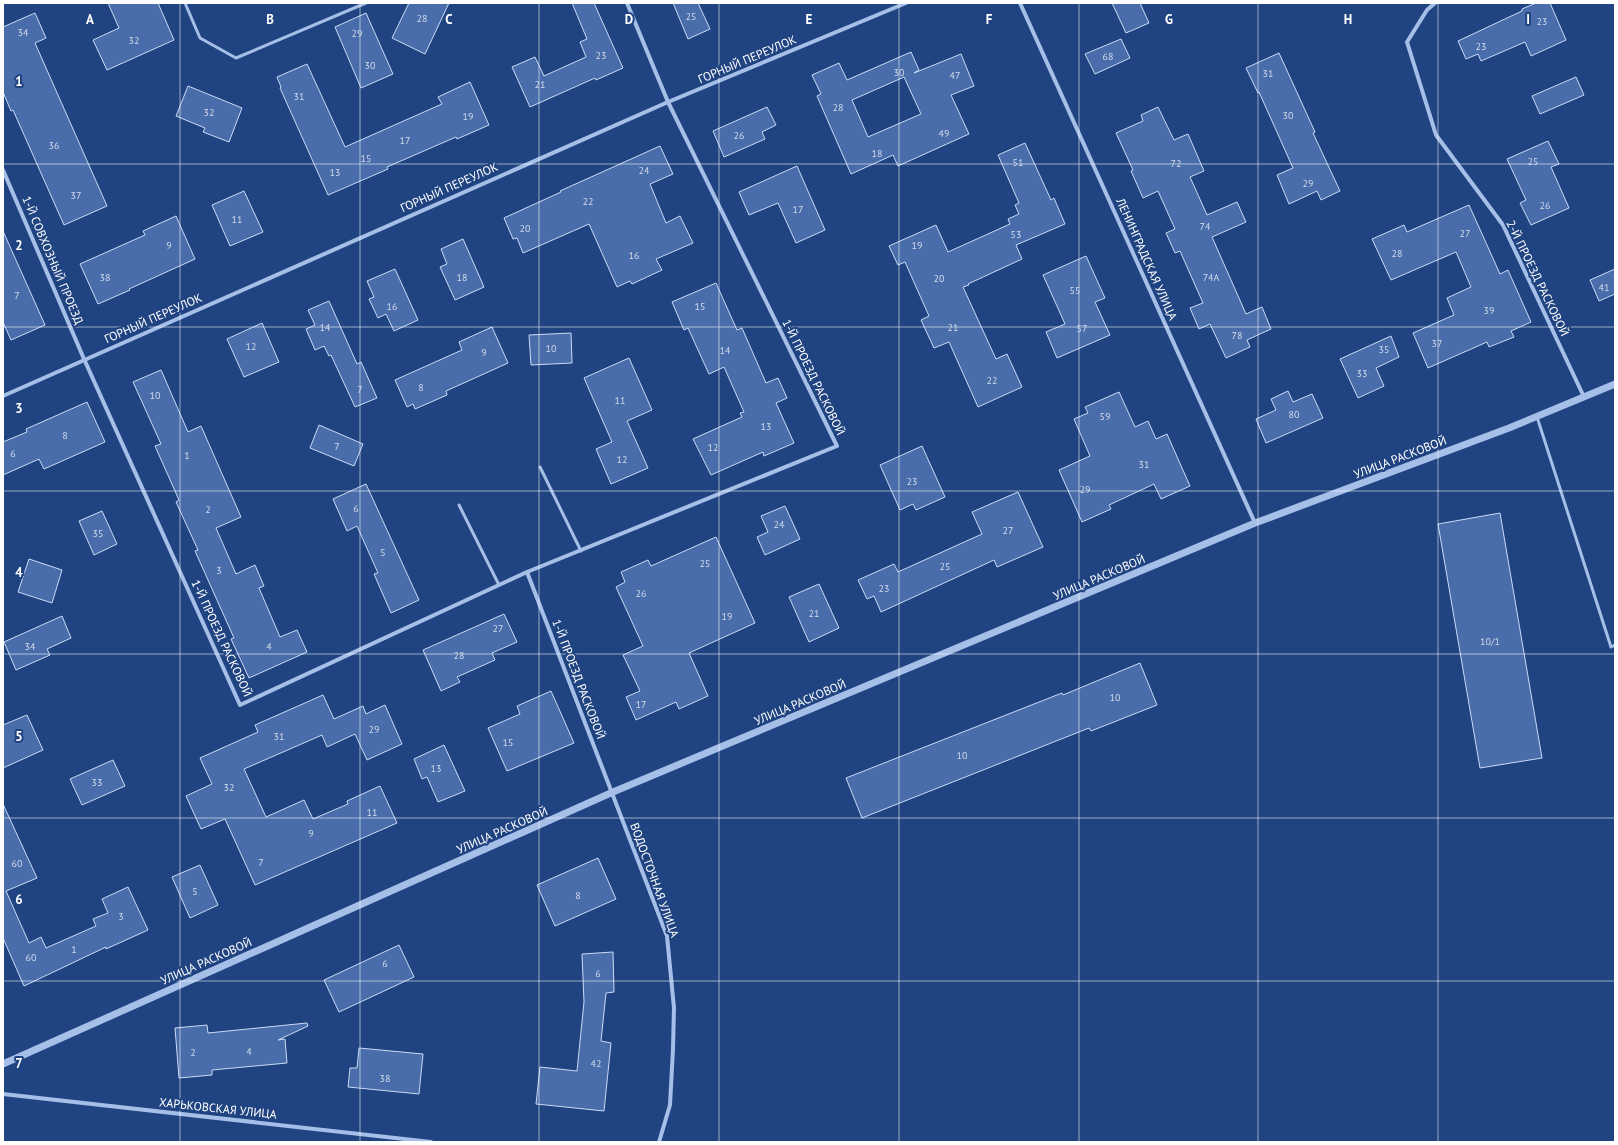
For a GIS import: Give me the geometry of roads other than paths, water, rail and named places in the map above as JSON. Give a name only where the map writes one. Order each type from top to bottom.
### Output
[{"type":"street","points":[[628,3],[668,102]]},
{"type":"street","name":"ГОРНЫЙ ПЕРЕУЛОК","points":[[3,396],[668,102],[906,3]]},
{"type":"street","name":"ЛЕНИНГРАДСКАЯ УЛИЦА","points":[[1020,3],[1255,523]]},
{"type":"street","name":"2-Й ПРОЕЗД РАСКОВОЙ","points":[[1435,3],[1427,10],[1407,42],[1436,135],[1503,225],[1584,398]]},
{"type":"street","name":"1-Й ПРОЕЗД РАСКОВОЙ","points":[[84,359],[240,705],[527,572],[837,446],[668,102]]},
{"type":"street","name":"1-Й СОВХОЗНЫЙ ПРОЕЗД","points":[[3,170],[84,359]]},
{"type":"street","name":"УЛИЦА РАСКОВОЙ","points":[[3,1064],[613,792],[1255,523],[1537,417],[1615,384]]},
{"type":"street","name":"1-Й ПРОЕЗД РАСКОВОЙ","points":[[527,572],[613,792]]},
{"type":"street","name":"ВОДОСТОЧНАЯ УЛИЦА","points":[[613,792],[667,936],[674,1008],[673,1049],[670,1105],[659,1142]]},
{"type":"street","name":"ХАРЬКОВСКАЯ УЛИЦА","points":[[3,1094],[431,1142]]},
{"type":"lane","points":[[185,3],[200,38],[236,58],[366,3]]},
{"type":"lane","points":[[1537,417],[1611,647],[1615,645]]},
{"type":"lane","points":[[540,467],[581,551]]},
{"type":"lane","points":[[460,505],[499,585]]}]
